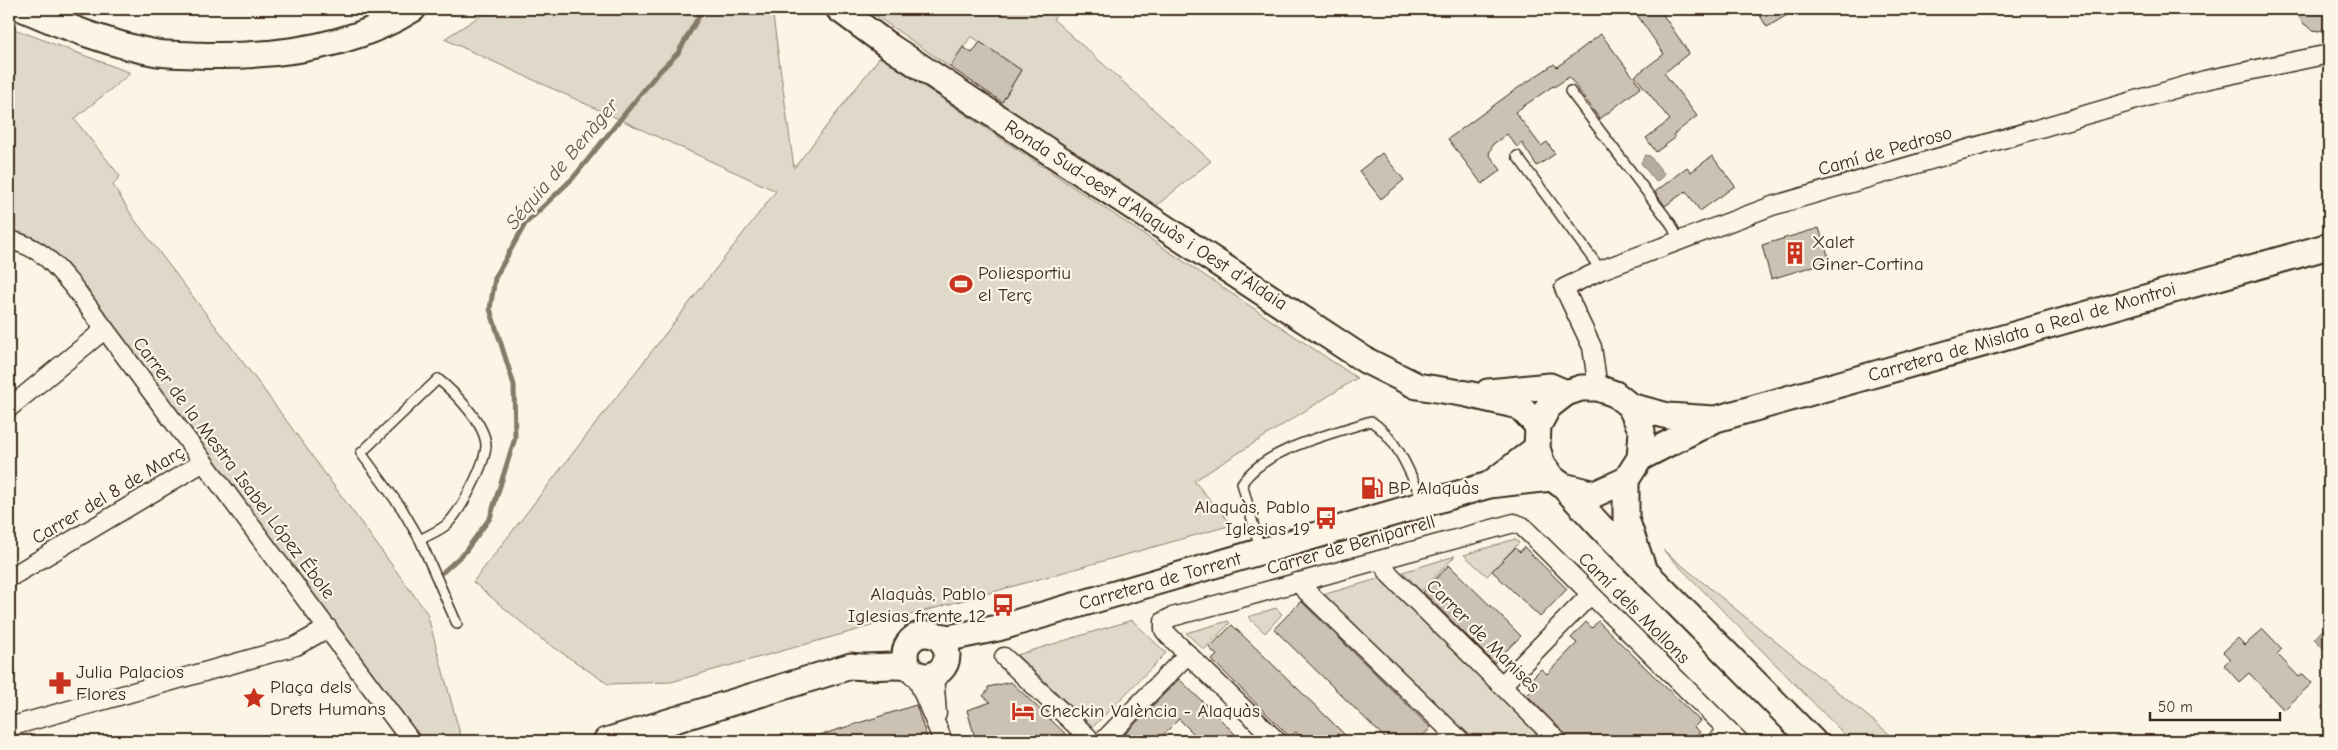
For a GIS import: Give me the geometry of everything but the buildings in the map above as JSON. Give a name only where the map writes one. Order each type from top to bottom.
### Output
[{"type":"main road","points":[[24,9],[110,40],[157,53],[235,56],[285,52],[350,37],[400,17],[413,9]]},
{"type":"main road","name":"Ronda Sud-oest d'Alaquàs i Oest d'Aldaia","points":[[839,9],[889,46],[1365,360],[1417,386],[1467,394],[1519,406],[1538,437]]},
{"type":"main road","name":"Carretera de Mislata a Real de Montroi","points":[[1716,419],[2329,246]]},
{"type":"main road","name":"Ronda Sud-oest d'Alaquàs i Oest d'Aldaia","points":[[1467,394],[1550,386],[1566,393]]},
{"type":"main road","points":[[1716,419],[1668,416],[1630,406],[1615,394],[1598,388],[1581,388],[1566,393],[1548,407],[1538,437],[1542,464],[1557,482],[1813,741]]},
{"type":"main road","points":[[1630,406],[1642,431],[1640,458],[1626,480],[1626,519],[1644,570]]},
{"type":"main road","points":[[1640,458],[1716,419]]},
{"type":"main road","name":"Carretera de Torrent","points":[[1489,485],[1538,437]]},
{"type":"main road","points":[[1557,482],[1595,494],[1626,480]]},
{"type":"main road","name":"Carretera de Torrent","points":[[921,637],[949,638],[975,631],[998,628],[1489,485],[1557,482]]},
{"type":"main road","name":"Carretera de Torrent","points":[[919,672],[944,666],[947,653],[958,640],[975,631]]},
{"type":"main road","points":[[919,672],[904,656],[907,644],[921,637],[942,641],[947,653]]},
{"type":"main road","points":[[606,741],[880,658],[921,637]]},
{"type":"main road","points":[[851,666],[876,668],[889,664],[919,672]]},
{"type":"street","name":"Camí de Pedroso","points":[[1598,388],[1592,347],[1564,288],[1601,270],[1772,206],[2205,80],[2329,54]]},
{"type":"street","name":"Carrer de la Mestra Isabel López Ébole","points":[[9,240],[26,244],[49,258],[411,741]]},
{"type":"street","points":[[9,408],[104,330]]},
{"type":"street","name":"Carrer del 8 de Març","points":[[9,578],[202,463]]},
{"type":"street","name":"Carrer de Beniparrell","points":[[1188,654],[1164,630],[1163,625],[1167,619],[1507,523]]},
{"type":"street","name":"Camí dels Mollons","points":[[1507,523],[1522,526],[1728,738]]},
{"type":"street","name":"Carrer de Manises","points":[[1380,560],[1390,575],[1558,741]]},
{"type":"street","points":[[1297,582],[1452,738]]},
{"type":"street","points":[[1502,685],[1590,595]]},
{"type":"street","points":[[9,726],[296,646],[328,628]]},
{"type":"street","points":[[1004,656],[1095,739],[1188,654],[1277,741]]},
{"type":"street","points":[[919,672],[941,736]]},
{"type":"lane","points":[[1570,91],[1671,224],[1679,241]]},
{"type":"lane","points":[[1517,156],[1601,270]]},
{"type":"lane","points":[[420,540],[447,524],[472,488],[486,446],[482,432],[474,418],[454,392],[438,379],[361,453],[402,509],[420,540],[457,624]]},
{"type":"lane","points":[[1261,551],[1242,483],[1248,475],[1260,465],[1289,449],[1371,421],[1382,428],[1401,454],[1424,505]]},
{"type":"shaded area","name":"Poliesportiu el Terç","points":[[491,9],[772,9],[794,168],[880,57],[1357,378],[1194,481],[1232,525],[671,682],[608,684],[540,638],[473,582],[776,191],[444,39]]},
{"type":"shaded area","points":[[866,9],[1062,9],[1053,19],[1211,161],[1151,210],[997,110],[1021,70],[971,36],[950,67]]},
{"type":"shaded area","points":[[9,27],[131,73],[74,119],[120,176],[113,185],[134,219],[261,386],[427,613],[462,741],[417,741],[75,289],[9,240]]},
{"type":"shaded area","points":[[1645,155],[1650,156],[1665,175],[1656,182],[1641,163]]},
{"type":"shaded area","points":[[1515,539],[1519,543],[1487,576],[1464,555]]},
{"type":"shaded area","points":[[1663,550],[1898,741],[1851,741]]},
{"type":"shaded area","points":[[1455,556],[1421,591],[1403,572]]},
{"type":"shaded area","points":[[1381,578],[1547,741],[1475,741],[1322,595]]},
{"type":"shaded area","points":[[1276,608],[1282,614],[1265,633],[1248,617]]},
{"type":"shaded area","points":[[1132,620],[1166,653],[1093,727],[1017,655]]},
{"type":"shaded area","points":[[1228,621],[1230,623],[1204,650],[1186,633]]},
{"type":"shaded area","points":[[2325,627],[2329,632],[2329,654],[2314,639]]},
{"type":"waterway","name":"Séquia de Benàger","points":[[443,572],[464,553],[490,518],[515,438],[514,385],[490,309],[495,278],[525,224],[573,178],[656,75],[678,53],[703,9]]},
{"type":"place","name":"Xalet Giner-Cortina","points":[[1795,253]]},
{"type":"place","name":"Poliesportiu el Terç","points":[[961,284]]},
{"type":"place","name":"BP Alaquàs","points":[[1372,488]]},
{"type":"place","name":"Alaquàs, Pablo Iglesias 19","points":[[1326,518]]},
{"type":"place","name":"Alaquàs, Pablo Iglesias frente 12","points":[[1003,605]]},
{"type":"place","name":"Julia Palacios Flores","points":[[60,683]]},
{"type":"place","name":"Plaça dels Drets Humans","points":[[254,698]]},
{"type":"place","name":"Checkin València - Alaquàs","points":[[1023,711]]}]
